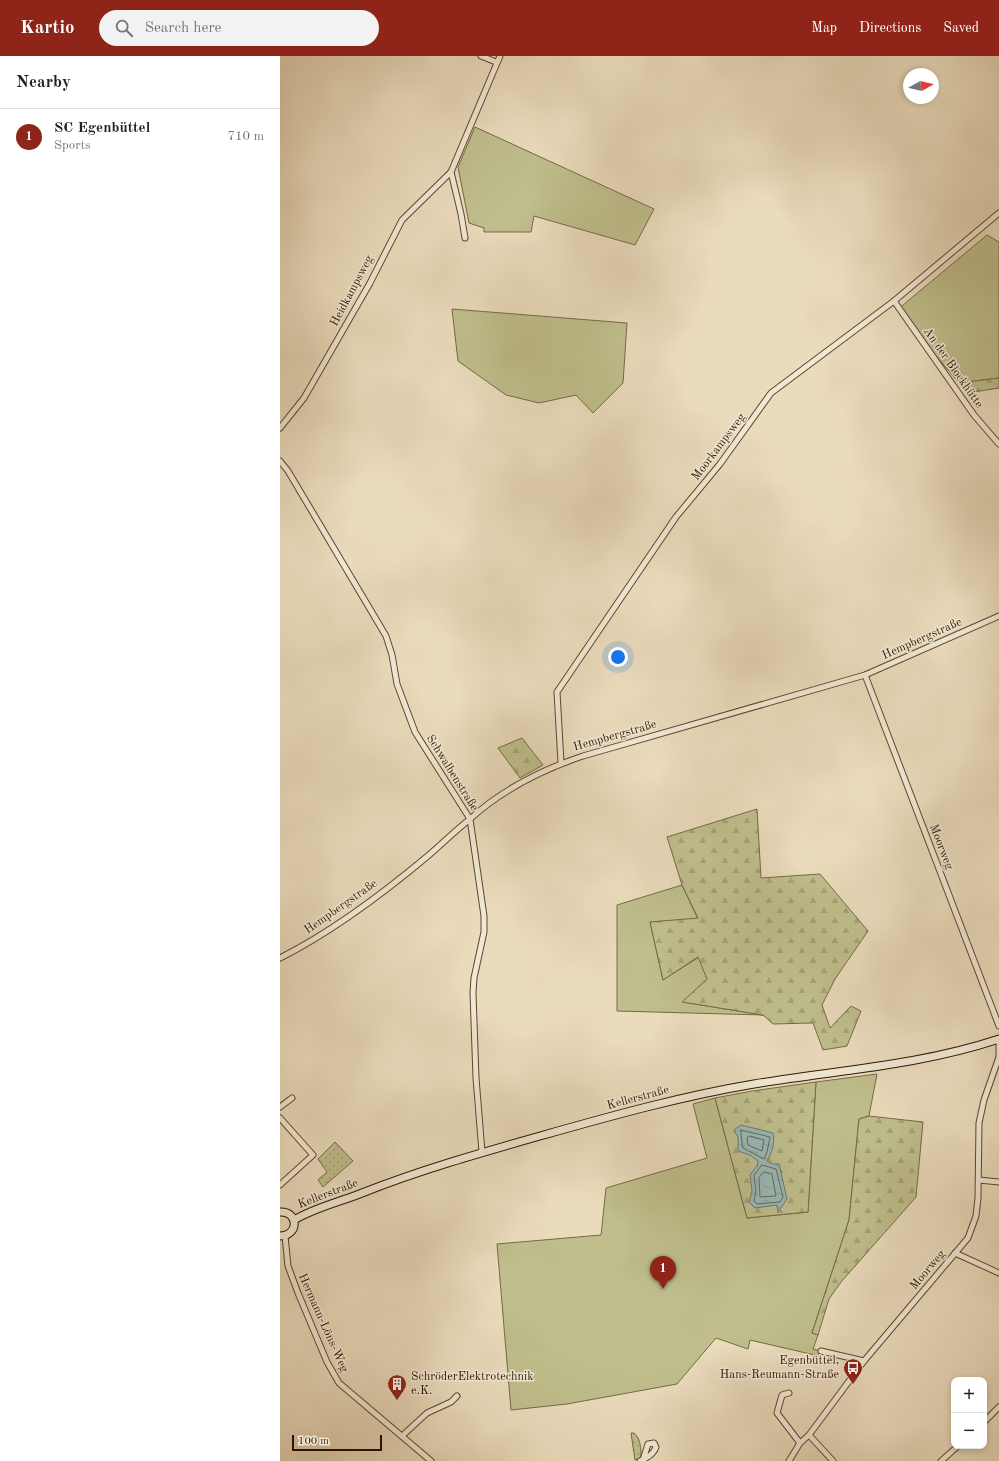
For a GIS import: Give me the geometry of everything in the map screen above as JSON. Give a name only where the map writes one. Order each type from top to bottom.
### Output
[{"type":"main road","name":"Kellerstraße","points":[[294,1220],[320,1208],[416,1172],[482,1152],[690,1096],[764,1082],[897,1065],[952,1054],[999,1041]]},
{"type":"main road","name":"Kellerstraße","points":[[280,1212],[289,1213],[294,1220],[294,1228],[292,1232],[282,1236]]},
{"type":"street","points":[[481,56],[496,62]]},
{"type":"street","name":"Heidkampsweg","points":[[280,428],[304,398],[366,289],[402,220],[451,172],[496,62],[500,56]]},
{"type":"street","points":[[451,172],[465,238]]},
{"type":"street","name":"Moorkampsweg","points":[[560,763],[558,692],[676,517],[720,464],[771,393],[894,301],[999,213]]},
{"type":"street","name":"An der Blockhütte","points":[[894,301],[974,415],[999,444]]},
{"type":"street","name":"Schwalbenstraße","points":[[280,461],[288,471],[386,636],[392,655],[397,684],[415,732],[470,818],[484,916],[484,932],[474,978],[473,993],[477,1086],[482,1152]]},
{"type":"street","name":"Hempbergstraße","points":[[280,958],[328,930],[368,902],[431,854],[470,818],[518,783],[560,763],[865,675],[999,616]]},
{"type":"street","name":"Moorweg","points":[[865,675],[999,1026]]},
{"type":"street","name":"Moorweg","points":[[789,1461],[800,1442],[809,1435],[864,1361],[968,1238],[976,1216],[979,1180],[979,1123],[984,1100],[999,1056],[999,1041]]},
{"type":"street","points":[[280,1107],[292,1098]]},
{"type":"street","points":[[280,1118],[313,1155],[280,1185]]},
{"type":"street","points":[[979,1180],[999,1182]]},
{"type":"street","name":"Hermann-Löns-Weg","points":[[282,1236],[288,1266],[298,1294],[327,1362],[339,1383],[431,1461]]},
{"type":"street","points":[[955,1253],[999,1273]]},
{"type":"street","points":[[821,1351],[864,1361]]},
{"type":"street","points":[[789,1393],[782,1395],[777,1413],[800,1442]]},
{"type":"street","points":[[402,1436],[427,1413],[451,1402],[457,1396]]},
{"type":"street","points":[[987,1419],[999,1407]]},
{"type":"street","points":[[809,1435],[833,1461]]},
{"type":"street","points":[[941,1461],[955,1449]]},
{"type":"green space","points":[[475,127],[654,209],[635,245],[534,216],[531,232],[484,232],[484,228],[469,223],[458,167]]},
{"type":"green space","points":[[987,235],[999,242],[999,378],[959,383],[897,310]]},
{"type":"green space","points":[[452,309],[627,323],[623,383],[593,413],[576,395],[539,403],[506,395],[458,361]]},
{"type":"green space","points":[[999,378],[999,388],[967,393],[959,383]]},
{"type":"green space","points":[[522,738],[543,765],[520,778],[498,748]]},
{"type":"green space","points":[[757,809],[761,878],[820,874],[868,931],[835,979],[822,1005],[830,1028],[851,1006],[861,1011],[847,1046],[823,1050],[813,1023],[773,1024],[763,1015],[682,1002],[707,979],[698,957],[663,980],[650,922],[698,918],[682,885],[667,837]]},
{"type":"green space","points":[[682,885],[698,919],[650,922],[663,980],[699,957],[707,979],[683,1002],[763,1015],[617,1011],[617,905]]},
{"type":"green space","points":[[877,1074],[869,1116],[859,1119],[849,1220],[812,1333],[818,1335],[813,1349],[821,1351],[819,1356],[750,1340],[748,1349],[716,1338],[677,1384],[567,1404],[511,1410],[497,1244],[601,1235],[606,1188],[707,1158],[693,1104],[715,1098],[747,1218],[808,1212],[816,1082]]},
{"type":"green space","points":[[816,1082],[808,1212],[747,1218],[715,1098]]},
{"type":"green space","points":[[869,1116],[923,1122],[916,1197],[841,1282],[829,1299],[818,1335],[812,1333],[849,1220],[859,1119]]},
{"type":"green space","points":[[335,1142],[353,1161],[323,1187],[318,1180],[327,1172],[318,1159]]},
{"type":"green space","points":[[631,1433],[636,1435],[641,1448],[641,1458],[635,1460]]},
{"type":"water","points":[[741,1125],[773,1133],[773,1148],[767,1161],[772,1164],[779,1164],[787,1199],[778,1212],[777,1205],[755,1208],[749,1202],[752,1191],[750,1175],[757,1166],[758,1161],[750,1155],[738,1151],[738,1137],[734,1130]]},
{"type":"place","name":"SC Egenbüttel","points":[[663,1289]]},
{"type":"place","name":"Egenbüttel, Hans-Reumann-Straße","points":[[853,1385]]},
{"type":"place","name":"SchröderElektrotechnik e.K.","points":[[397,1401]]}]
